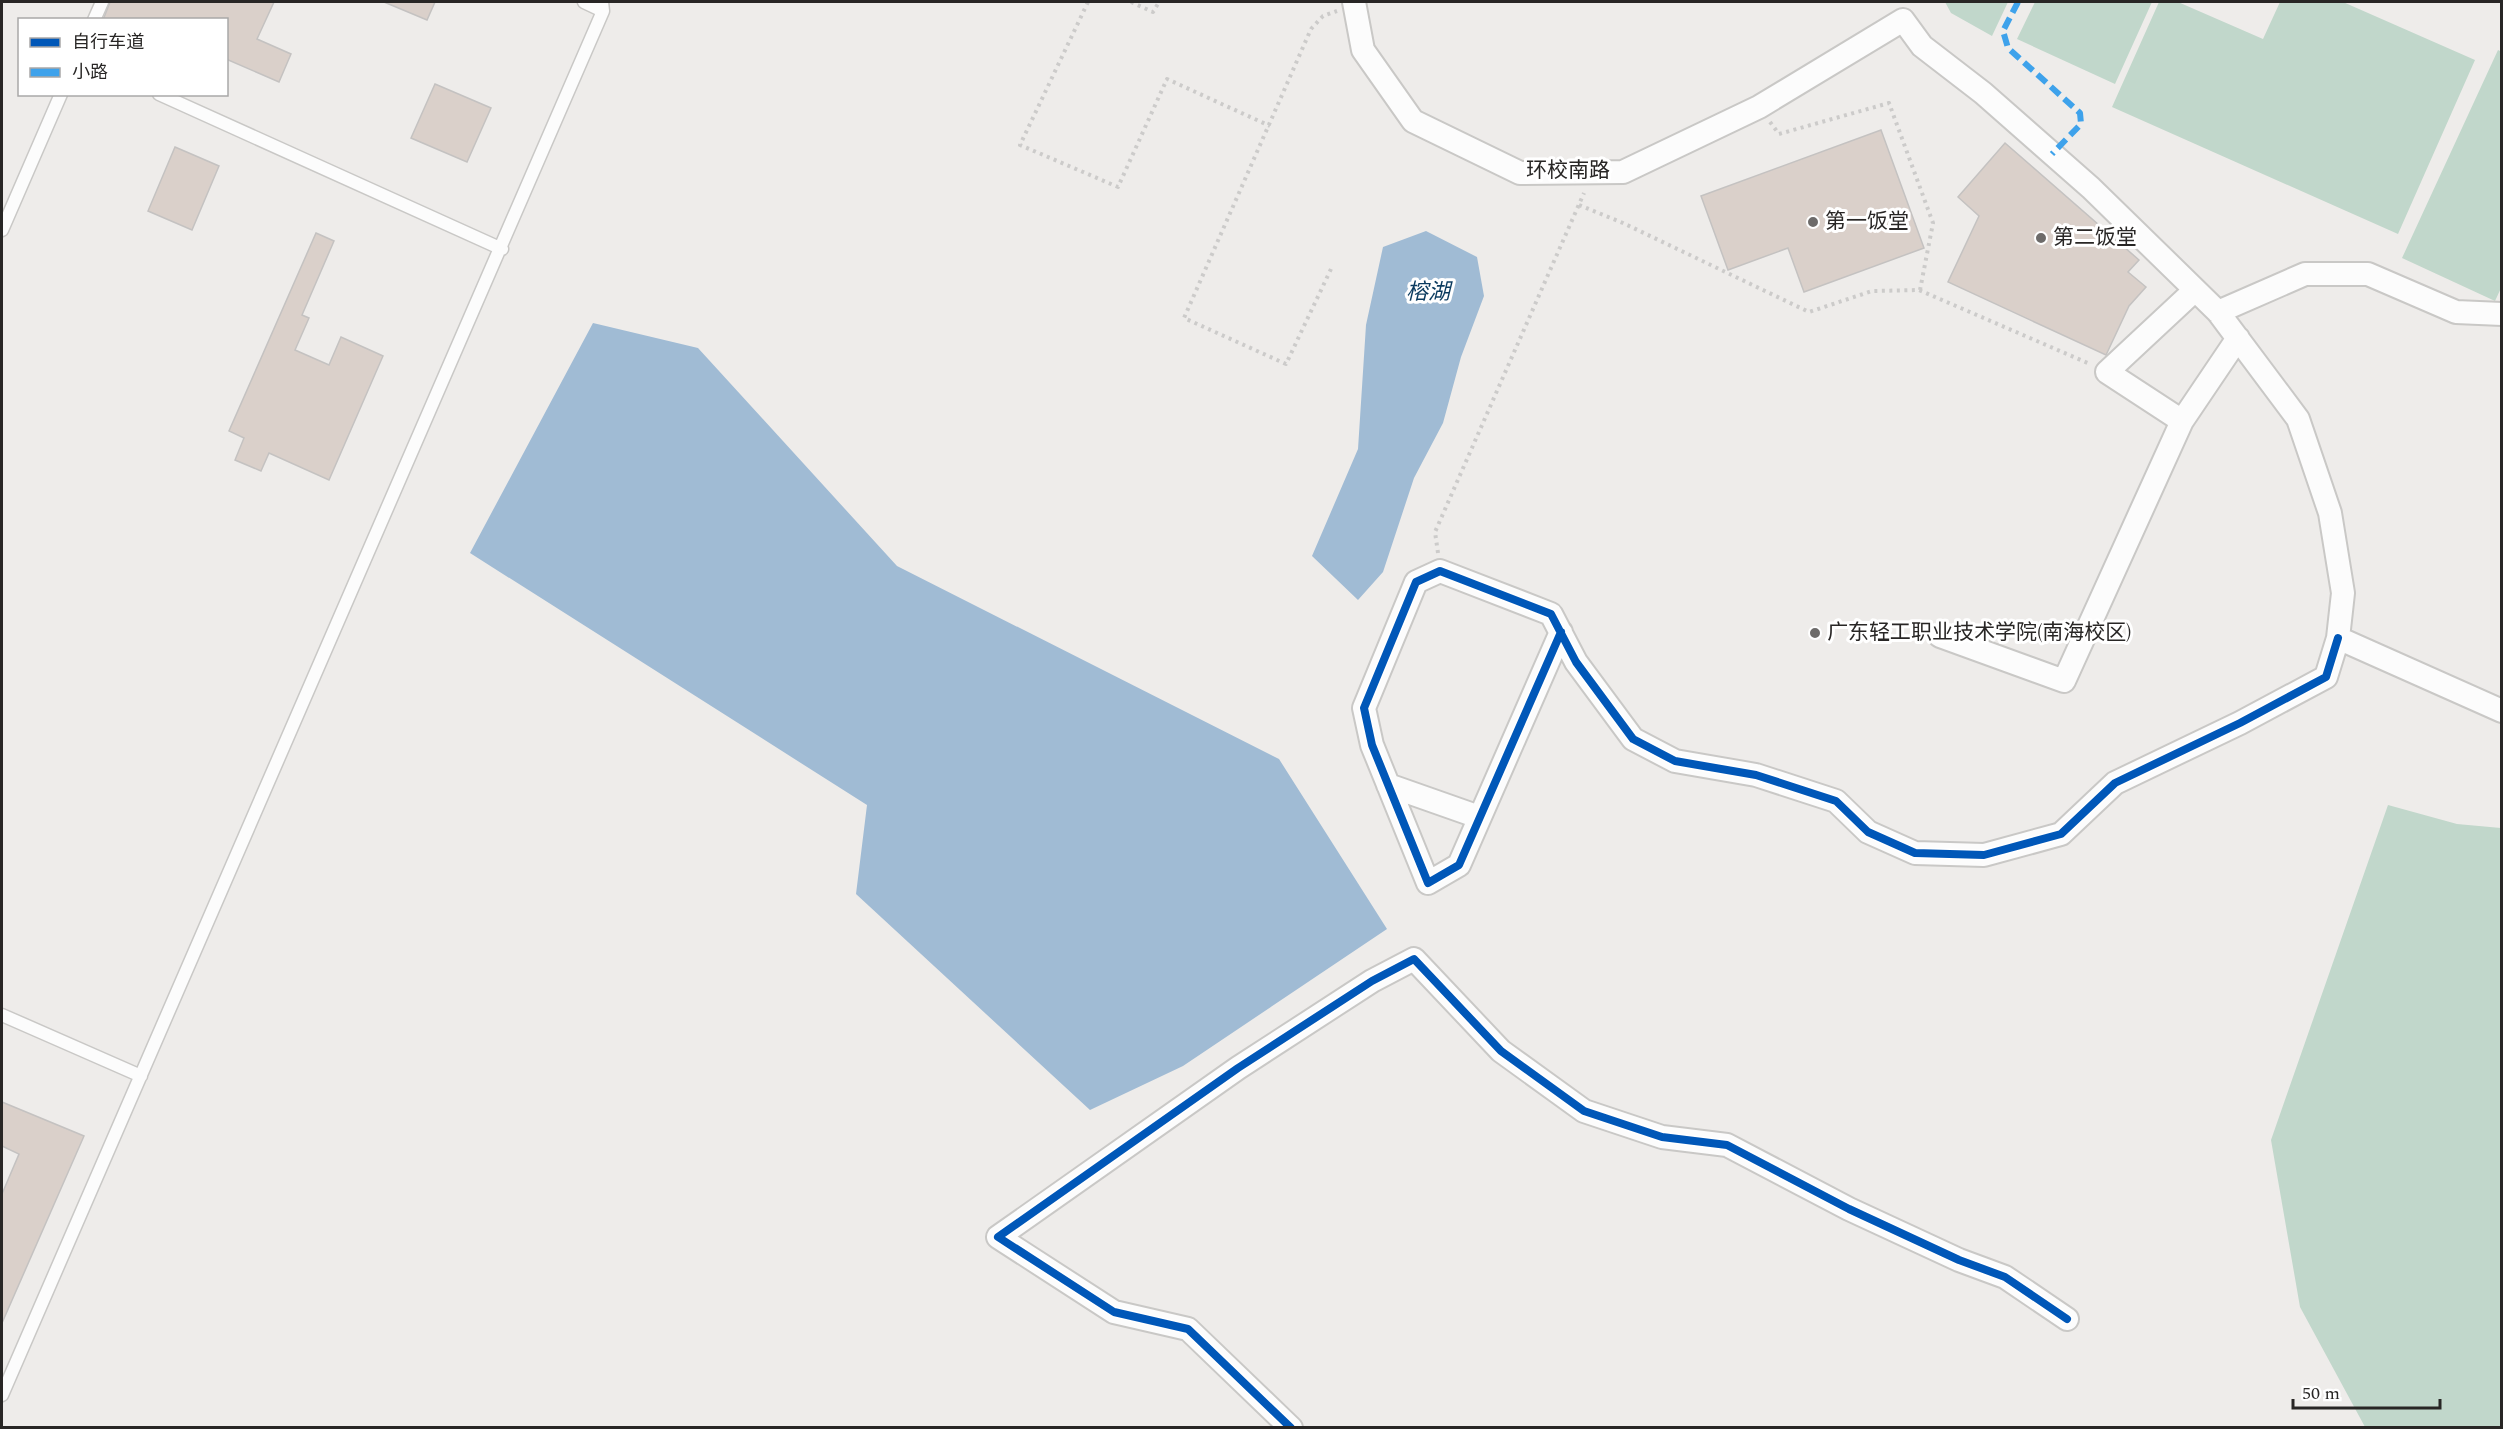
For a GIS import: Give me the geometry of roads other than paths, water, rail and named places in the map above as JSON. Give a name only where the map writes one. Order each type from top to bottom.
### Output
[{"type":"street","name":"环校南路","points":[[1354,3],[1363,50],[1413,121],[1520,173],[1623,172],[1759,107],[1905,11]]},
{"type":"street","points":[[1561,632],[1459,865],[1428,883],[1372,745],[1364,708],[1416,582],[1440,571],[1551,614],[1561,632],[1576,662],[1633,739],[1675,761],[1756,775],[1836,801],[1868,832],[1915,853],[1984,855],[2061,834],[2115,783],[2240,723],[2326,677],[2338,638],[2343,593],[2330,513],[2298,419],[2218,312],[2067,168],[1983,93],[1922,46],[1905,11]]},
{"type":"street","points":[[2218,312],[2305,274],[2368,274],[2456,312],[2502,314]]},
{"type":"street","points":[[2182,421],[2107,372],[2195,290]]},
{"type":"street","points":[[1940,636],[2064,681],[2182,421],[2238,338]]},
{"type":"street","points":[[2338,638],[2502,711]]},
{"type":"street","points":[[1388,785],[1479,817]]},
{"type":"street","points":[[1291,1428],[1188,1329],[1114,1312],[998,1237],[1238,1068],[1372,981],[1414,959],[1501,1050],[1584,1111],[1662,1137],[1727,1145],[1849,1209],[1959,1260],[2005,1277],[2067,1319]]},
{"type":"lane","points":[[95,18],[102,2]]},
{"type":"lane","points":[[2,1395],[4,1380],[141,1076],[502,249],[603,6],[584,2]]},
{"type":"lane","points":[[2,230],[60,96]]},
{"type":"lane","points":[[163,96],[502,249]]},
{"type":"lane","points":[[2,1015],[141,1076]]},
{"type":"water","name":"榕湖","points":[[1426,231],[1477,257],[1484,296],[1461,357],[1443,423],[1414,478],[1383,572],[1358,600],[1312,556],[1358,449],[1366,325],[1383,247]]},
{"type":"water","points":[[593,323],[698,348],[897,566],[1279,759],[1387,929],[1183,1066],[1090,1110],[856,894],[867,805],[470,553]]},
{"type":"place","name":"第一饭堂","points":[[1813,222]]},
{"type":"place","name":"第二饭堂","points":[[2041,238]]},
{"type":"place","name":"广东轻工职业技术学院(南海校区)","points":[[1815,633]]}]
